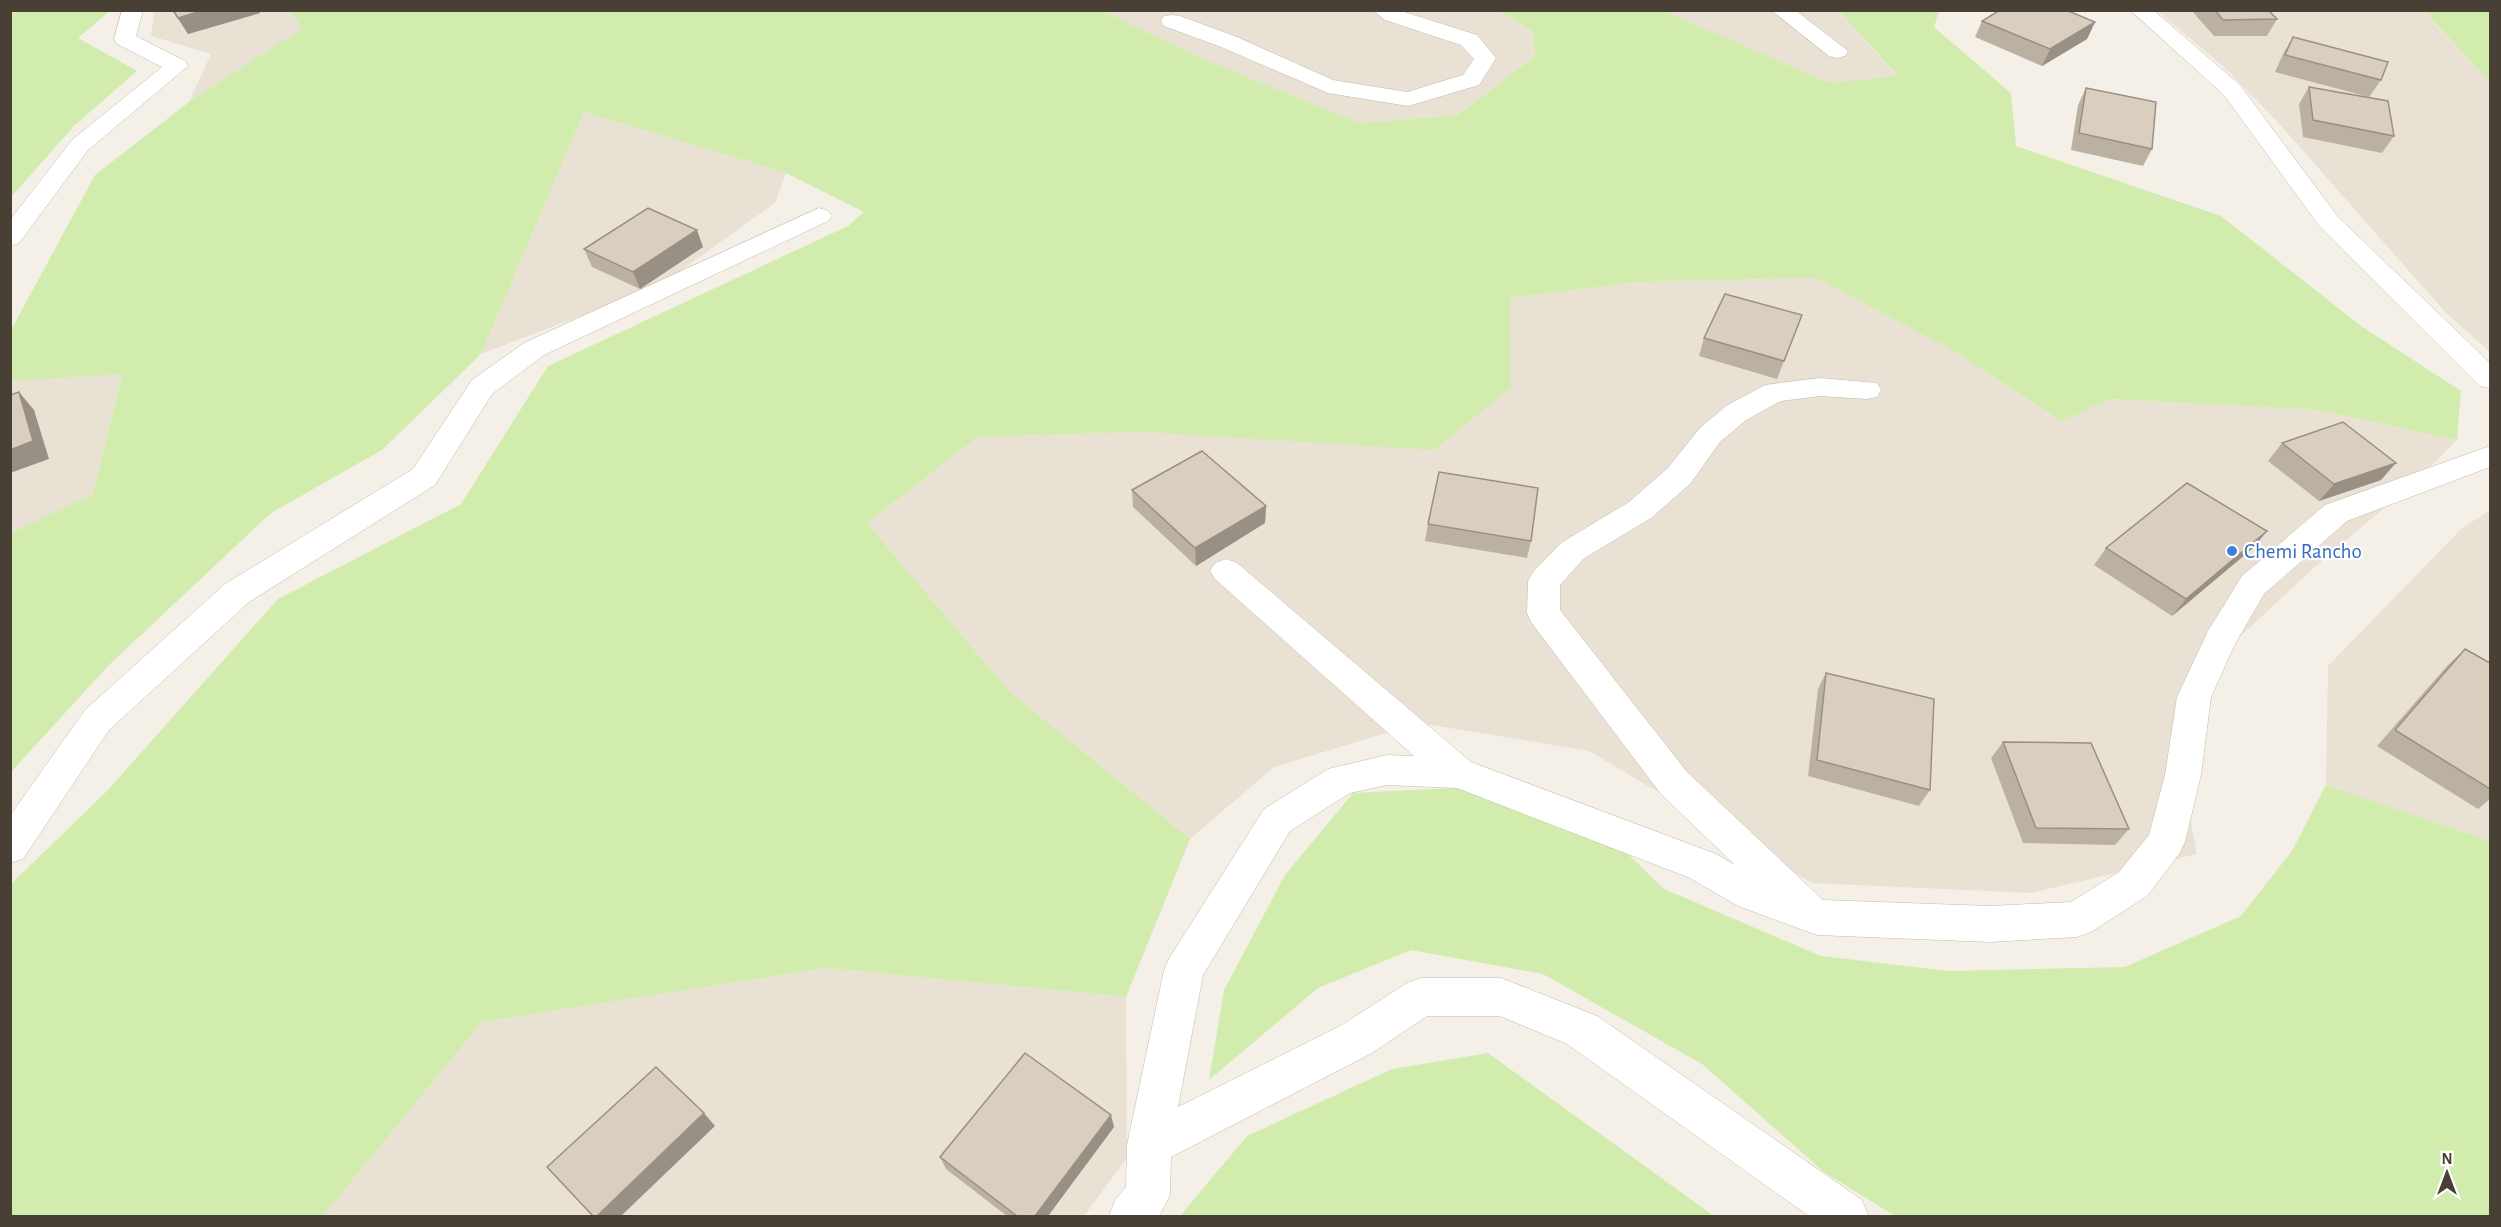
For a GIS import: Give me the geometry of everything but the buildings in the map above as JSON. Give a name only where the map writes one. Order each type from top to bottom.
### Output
[{"type":"street","points":[[10,238],[80,146],[177,66],[126,39],[133,10]]},
{"type":"street","points":[[1172,21],[1229,42],[1329,86],[1408,99],[1471,80],[1485,58],[1469,40],[1392,16],[1383,10]]},
{"type":"street","points":[[1781,10],[1837,51]]},
{"type":"street","points":[[2140,10],[2232,90],[2329,222],[2490,379]]},
{"type":"street","points":[[10,847],[97,720],[237,593],[424,477],[482,387],[534,349],[819,216]]},
{"type":"street","points":[[1817,917],[1674,783],[1543,613],[1544,581],[1572,551],[1640,510],[1679,476],[1710,435],[1736,413],[1775,392],[1820,387],[1867,390]]},
{"type":"street","points":[[1131,1216],[1148,1195],[1149,1145],[1184,970],[1276,820],[1341,780],[1387,770],[1458,773],[1703,866],[1752,894],[1817,917],[1990,924],[2077,919],[2133,884],[2166,842],[2183,775],[2194,697],[2220,640],[2253,585],[2336,513],[2490,456]]},
{"type":"street","points":[[1226,572],[1458,773]]},
{"type":"street","points":[[1149,1145],[1357,1039],[1421,996],[1501,996],[1582,1030],[1846,1216]]},
{"type":"shaded area","points":[[154,11],[290,11],[304,28],[189,102],[211,54],[151,36]]},
{"type":"shaded area","points":[[1103,11],[1498,11],[1533,31],[1535,56],[1458,115],[1360,123],[1201,58]]},
{"type":"shaded area","points":[[1664,11],[1839,11],[1898,77],[1830,83]]},
{"type":"shaded area","points":[[2157,11],[2428,11],[2431,20],[2490,82],[2490,352],[2446,313],[2275,119],[2224,67]]},
{"type":"shaded area","points":[[584,112],[786,173],[775,203],[659,286],[481,354]]},
{"type":"shaded area","points":[[1815,278],[1947,347],[2062,421],[2110,399],[2318,410],[2457,440],[2415,482],[2318,564],[2217,658],[2177,750],[2197,854],[2031,893],[1812,883],[1589,751],[1419,723],[1274,767],[1190,839],[1009,691],[867,523],[978,437],[1144,432],[1511,388],[1510,298],[1639,282]]},
{"type":"shaded area","points":[[122,373],[93,494],[11,533],[11,381]]},
{"type":"shaded area","points":[[2490,510],[2490,841],[2326,785],[2328,666],[2461,529]]},
{"type":"shaded area","points":[[826,968],[1126,997],[1127,1158],[1084,1216],[323,1216],[482,1022]]},
{"type":"green space","points":[[11,10],[110,11],[78,38],[137,71],[75,125],[11,197]]},
{"type":"green space","points":[[290,11],[1103,11],[1201,58],[1360,123],[1458,115],[1535,56],[1533,31],[1498,11],[1664,11],[1830,83],[1898,76],[1839,11],[1939,11],[1934,27],[2011,93],[2016,146],[2221,216],[2361,326],[2461,391],[2457,440],[2318,410],[2110,399],[2062,421],[1947,347],[1815,278],[1639,282],[1510,298],[1511,388],[1434,450],[1144,432],[978,437],[867,523],[1009,691],[1190,839],[1126,997],[826,968],[482,1022],[323,1216],[11,1216],[11,884],[106,792],[278,599],[461,504],[548,366],[848,226],[864,212],[786,173],[584,112],[481,354],[382,450],[271,513],[108,666],[11,772],[11,533],[93,494],[122,374],[11,381],[11,330],[95,175],[189,102],[303,28]]},
{"type":"green space","points":[[2428,11],[2490,11],[2490,82],[2431,19]]},
{"type":"green space","points":[[2326,785],[2490,841],[2490,1216],[1895,1216],[1824,1172],[1702,1064],[1543,974],[1411,950],[1318,988],[1209,1080],[1224,990],[1285,875],[1353,793],[1453,788],[1594,821],[1664,889],[1821,956],[1949,971],[2125,967],[2241,916],[2292,851]]},
{"type":"green space","points":[[1488,1053],[1714,1216],[1180,1216],[1247,1136],[1392,1069]]},
{"type":"place","name":"Chemi Rancho","points":[[2232,551]]}]
